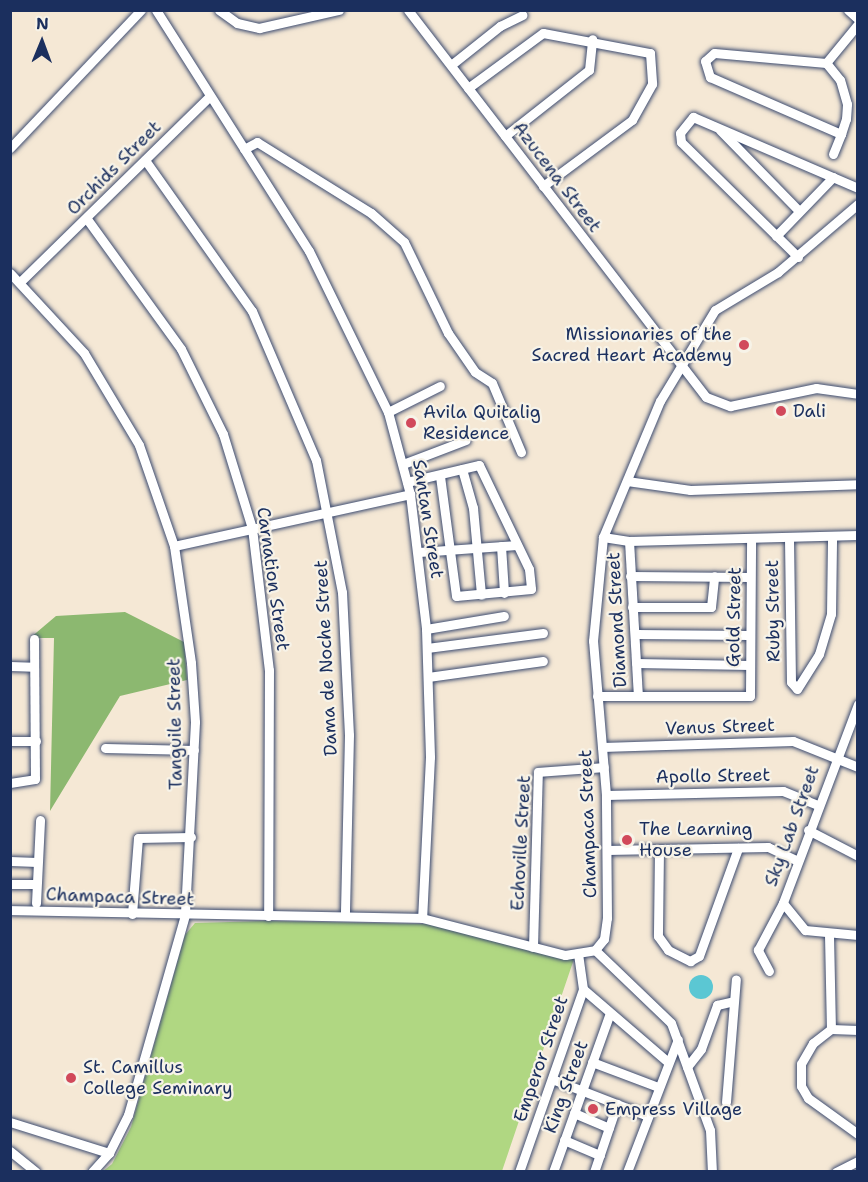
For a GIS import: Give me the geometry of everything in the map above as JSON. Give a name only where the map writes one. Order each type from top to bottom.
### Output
[{"type":"street","points":[[10,148],[141,10]]},
{"type":"street","name":"Santan Street","points":[[156,10],[326,282],[388,412],[410,494],[419,552],[426,629],[430,757],[422,918]]},
{"type":"street","points":[[219,10],[246,27],[304,21],[339,10]]},
{"type":"street","points":[[299,10],[304,21]]},
{"type":"street","name":"Azucena Street","points":[[408,10],[706,397],[724,406],[816,388],[858,394]]},
{"type":"street","points":[[848,10],[858,19]]},
{"type":"street","points":[[451,65],[500,26],[523,15]]},
{"type":"street","points":[[826,63],[858,24]]},
{"type":"street","points":[[468,88],[543,33],[592,39],[650,53],[652,84],[632,120],[543,186]]},
{"type":"street","points":[[505,136],[583,77],[591,62],[592,39]]},
{"type":"street","points":[[826,63],[714,53],[705,61],[710,77],[841,134]]},
{"type":"street","points":[[826,63],[844,91],[841,134],[833,154]]},
{"type":"street","name":"Orchids Street","points":[[23,283],[210,96]]},
{"type":"street","points":[[798,257],[681,142],[680,133],[693,117],[858,188]]},
{"type":"street","points":[[717,126],[799,211]]},
{"type":"street","points":[[244,148],[257,142],[371,213],[404,242],[448,333],[475,372],[492,383],[521,452]]},
{"type":"street","name":"Dama de Noche Street","points":[[145,160],[252,311],[293,397],[330,511],[342,592],[349,735],[345,916]]},
{"type":"street","points":[[776,236],[833,177]]},
{"type":"street","name":"Champaca Street","points":[[10,910],[422,918],[533,947],[578,955],[595,950],[607,927],[606,795],[597,696],[594,591],[603,537],[679,363],[724,301],[798,257],[858,204]]},
{"type":"street","name":"Carnation Street","points":[[87,219],[181,349],[223,434],[252,528],[269,670],[268,916]]},
{"type":"street","name":"Tanguile Street","points":[[10,273],[23,283],[72,336],[123,413],[174,546],[190,651],[194,750],[185,915],[145,1065],[109,1153],[92,1172]]},
{"type":"street","points":[[388,412],[440,386]]},
{"type":"street","points":[[403,464],[466,440]]},
{"type":"street","points":[[407,482],[479,465],[518,545],[532,586],[504,593],[456,596],[453,550],[440,476]]},
{"type":"street","points":[[462,469],[477,548],[481,596]]},
{"type":"street","points":[[627,481],[690,490],[858,484]]},
{"type":"street","points":[[174,546],[410,494]]},
{"type":"street","name":"Gold Street","points":[[603,537],[629,542],[832,538],[858,535]]},
{"type":"street","name":"Ruby Street","points":[[789,538],[791,682],[797,689],[805,684],[831,614],[832,538]]},
{"type":"street","name":"Gold Street","points":[[638,696],[751,693],[749,635],[751,540]]},
{"type":"street","name":"Diamond Street","points":[[629,542],[638,696]]},
{"type":"street","points":[[419,552],[518,545]]},
{"type":"street","points":[[501,546],[504,593]]},
{"type":"street","points":[[630,576],[750,577]]},
{"type":"street","points":[[632,607],[711,607],[714,576]]},
{"type":"street","points":[[426,629],[504,616]]},
{"type":"street","points":[[427,648],[543,633]]},
{"type":"street","points":[[636,634],[749,635]]},
{"type":"street","points":[[10,783],[35,779],[33,639]]},
{"type":"street","points":[[428,676],[543,661]]},
{"type":"street","points":[[636,663],[749,665]]},
{"type":"street","points":[[10,666],[33,666]]},
{"type":"street","points":[[597,696],[638,696]]},
{"type":"street","name":"Sky Lab Street","points":[[857,704],[796,860],[783,903],[805,930],[829,935],[858,935]]},
{"type":"street","points":[[10,741],[36,741]]},
{"type":"street","name":"Venus Street","points":[[602,747],[793,741],[858,767]]},
{"type":"street","points":[[105,748],[194,750]]},
{"type":"street","name":"Echoville Street","points":[[533,947],[538,772],[604,767]]},
{"type":"street","name":"Apollo Street","points":[[606,795],[783,792],[817,805]]},
{"type":"street","points":[[36,903],[40,820]]},
{"type":"street","points":[[808,830],[858,856]]},
{"type":"street","points":[[132,914],[138,837],[191,837]]},
{"type":"street","points":[[607,850],[768,847],[796,860]]},
{"type":"street","points":[[659,850],[658,936],[668,950],[690,961],[699,956],[738,848]]},
{"type":"street","points":[[10,861],[37,862]]},
{"type":"street","points":[[10,884],[36,884]]},
{"type":"street","points":[[768,971],[758,950],[783,903]]},
{"type":"street","points":[[829,935],[831,1029]]},
{"type":"street","points":[[595,950],[665,1016],[678,1039],[710,1130],[712,1172]]},
{"type":"street","name":"Emperor Street","points":[[519,1172],[584,989],[578,955]]},
{"type":"street","points":[[726,1102],[736,979]]},
{"type":"street","points":[[584,989],[668,1062]]},
{"type":"street","points":[[687,1067],[701,1049],[717,1005],[734,1001]]},
{"type":"street","name":"King Street","points":[[554,1169],[610,1013]]},
{"type":"street","points":[[858,1030],[831,1029],[813,1043],[801,1064],[801,1086],[808,1098],[858,1134]]},
{"type":"street","points":[[627,1172],[678,1039]]},
{"type":"street","points":[[592,1062],[658,1087]]},
{"type":"street","points":[[552,1079],[648,1116]]},
{"type":"street","points":[[594,1172],[617,1104]]},
{"type":"street","points":[[574,1113],[609,1128]]},
{"type":"street","points":[[10,1122],[109,1153]]},
{"type":"street","points":[[564,1140],[600,1155]]},
{"type":"street","points":[[10,1151],[36,1172]]},
{"type":"street","points":[[836,1172],[858,1161]]},
{"type":"street","points":[[554,1169],[565,1172]]},
{"type":"green space","points":[[125,612],[184,642],[187,680],[120,696],[50,811],[54,638],[30,638],[56,616]]},
{"type":"green space","points":[[267,921],[427,924],[574,959],[502,1171],[102,1172],[112,1164],[131,1127],[185,935],[195,923]]},
{"type":"water","points":[[701,975],[709,979],[713,987],[709,995],[701,999],[693,995],[689,987],[693,979]]},
{"type":"place","name":"Missionaries of the Sacred Heart Academy","points":[[744,345]]},
{"type":"place","name":"Dali","points":[[781,411]]},
{"type":"place","name":"Avila Quitalig Residence","points":[[411,423]]},
{"type":"place","name":"The Learning House","points":[[627,840]]},
{"type":"place","name":"St. Camillus College Seminary","points":[[71,1078]]},
{"type":"place","name":"Empress Village","points":[[593,1109]]}]
